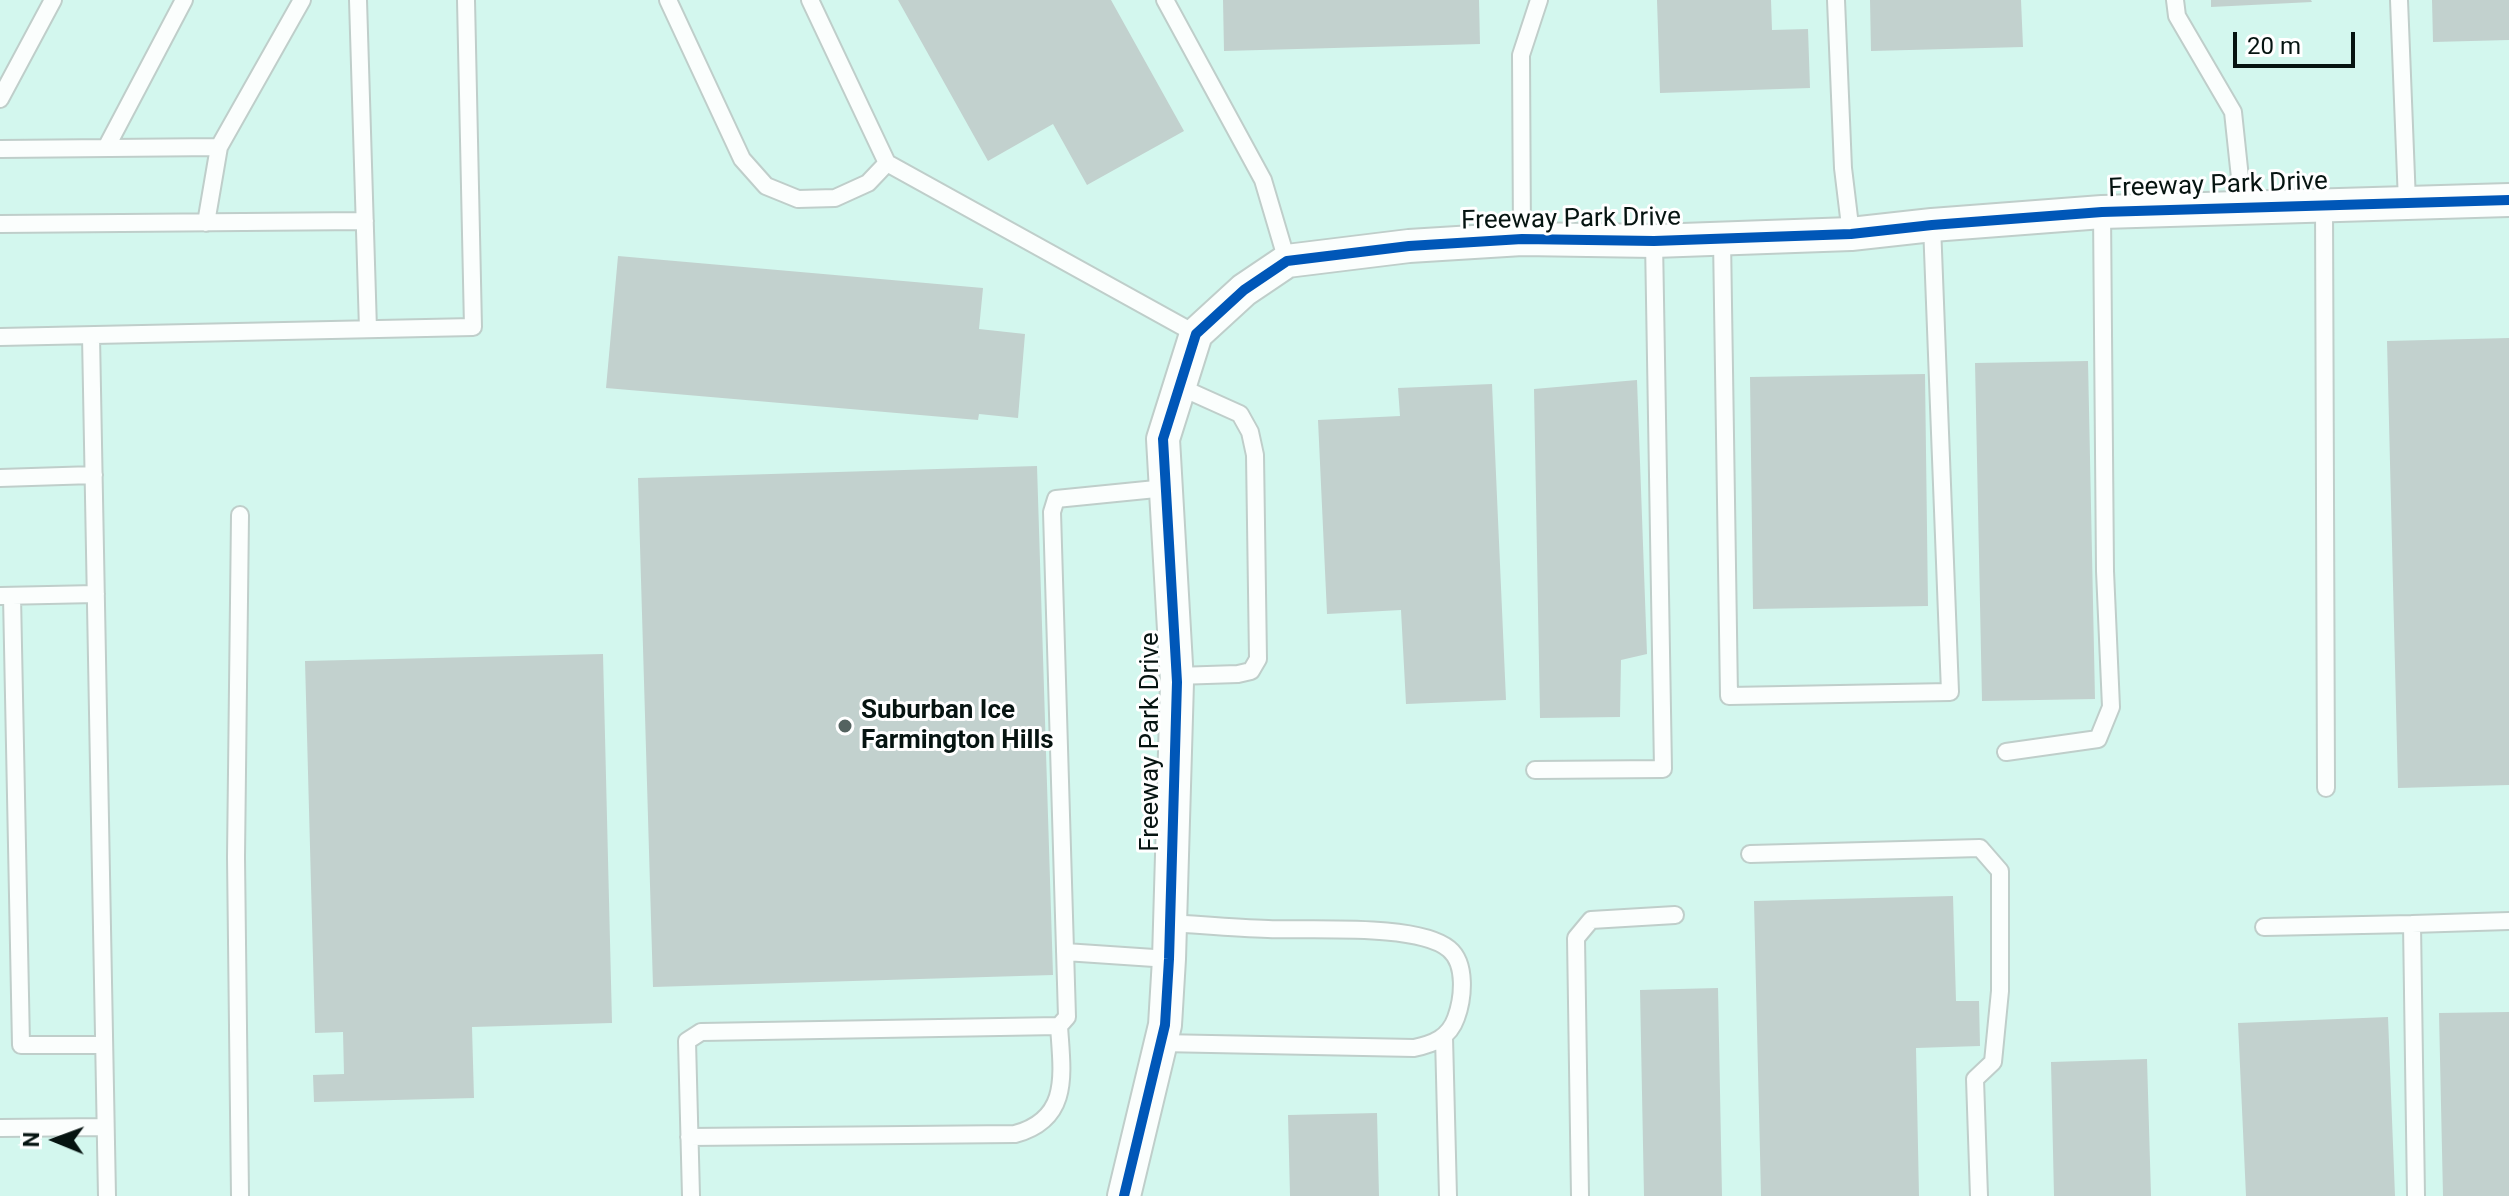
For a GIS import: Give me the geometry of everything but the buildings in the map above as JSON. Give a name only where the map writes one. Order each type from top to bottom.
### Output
[{"type":"street","name":"Freeway Park Drive","points":[[1124,1196],[1165,1025],[1169,959],[1176,676],[1163,439],[1196,334],[1244,290],[1287,261],[1409,246],[1522,239],[1654,241],[1851,234],[2102,212],[2509,200]]},
{"type":"lane","points":[[0,99],[53,0]]},
{"type":"lane","points":[[106,148],[184,0]]},
{"type":"lane","points":[[206,223],[219,147],[302,0]]},
{"type":"lane","points":[[358,0],[368,329]]},
{"type":"lane","points":[[0,337],[473,327],[466,0]]},
{"type":"lane","points":[[668,0],[742,159],[766,186],[798,199],[835,198],[868,183],[887,163]]},
{"type":"lane","points":[[810,0],[887,163],[1196,334]]},
{"type":"lane","points":[[1165,0],[1263,180],[1287,261]]},
{"type":"lane","points":[[1522,239],[1521,55],[1539,0]]},
{"type":"lane","points":[[1836,0],[1843,168],[1851,234]]},
{"type":"lane","points":[[2175,0],[2177,16],[2233,112],[2243,206]]},
{"type":"lane","points":[[2399,0],[2407,202]]},
{"type":"lane","points":[[0,149],[219,147]]},
{"type":"lane","points":[[2324,204],[2326,788]]},
{"type":"lane","points":[[2006,752],[2098,739],[2111,707],[2105,571],[2102,212]]},
{"type":"lane","points":[[0,224],[365,221]]},
{"type":"lane","points":[[1722,239],[1729,696],[1950,692],[1932,225]]},
{"type":"lane","points":[[1535,770],[1663,769],[1654,241]]},
{"type":"lane","points":[[91,336],[107,1196]]},
{"type":"lane","points":[[1176,676],[1238,674],[1251,671],[1258,659],[1255,455],[1250,432],[1240,414],[1180,387]]},
{"type":"lane","points":[[0,478],[94,475]]},
{"type":"lane","points":[[689,1137],[1015,1134],[1034,1129],[1054,1111],[1062,1076],[1059,1026],[1067,1017],[1052,512],[1056,499],[1166,488]]},
{"type":"lane","points":[[240,515],[236,857],[240,1196]]},
{"type":"lane","points":[[96,594],[6,596],[21,1045],[104,1045]]},
{"type":"lane","points":[[1750,854],[1980,848],[2000,871],[2000,991],[1993,1062],[1975,1079],[1979,1196]]},
{"type":"lane","points":[[1580,1196],[1576,938],[1591,920],[1675,915]]},
{"type":"lane","points":[[2264,927],[2509,921]]},
{"type":"lane","points":[[1160,1043],[1414,1048],[1433,1044],[1444,1037],[1453,1026],[1462,993],[1457,958],[1440,943],[1422,938],[1374,931],[1270,930],[1170,923]]},
{"type":"lane","points":[[2412,924],[2416,1196]]},
{"type":"lane","points":[[1065,952],[1169,959]]},
{"type":"lane","points":[[691,1196],[687,1041],[701,1032],[1059,1026]]},
{"type":"lane","points":[[1444,1037],[1448,1196]]},
{"type":"lane","points":[[0,1128],[105,1127]]},
{"type":"shaded area","points":[[0,0],[2509,0],[2509,1196],[0,1196]]},
{"type":"cycle path","points":[[1124,1196],[1165,1025],[1169,959],[1177,682],[1163,439],[1196,334],[1244,290],[1287,261],[1409,246],[1522,239],[1654,241],[1851,234],[2102,212],[2509,200]]},
{"type":"place","name":"Suburban Ice Farmington Hills","points":[[845,726]]}]
